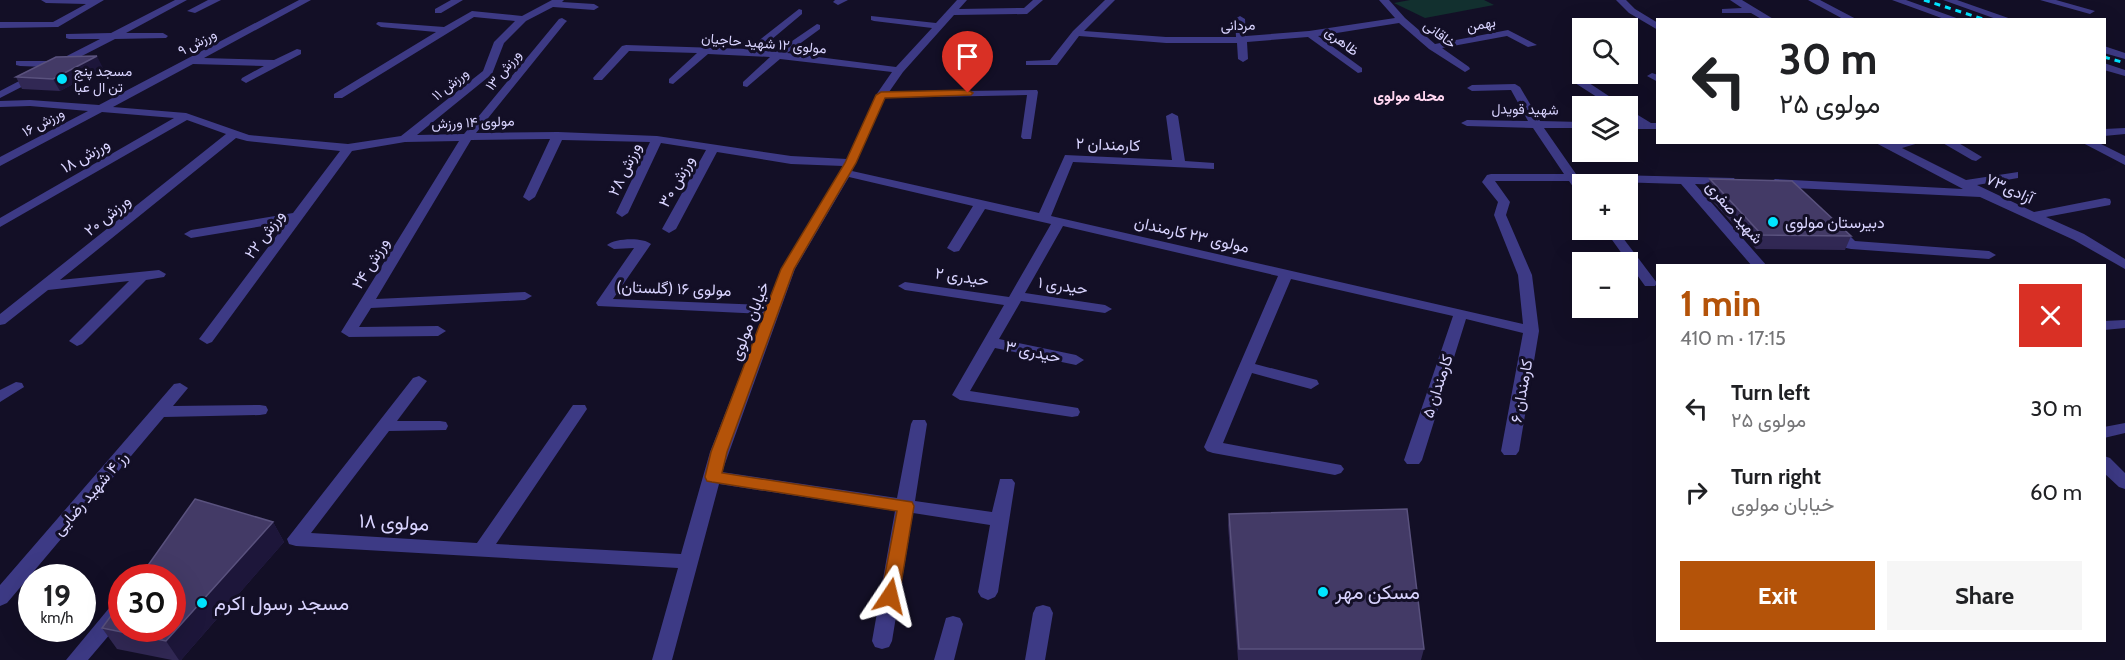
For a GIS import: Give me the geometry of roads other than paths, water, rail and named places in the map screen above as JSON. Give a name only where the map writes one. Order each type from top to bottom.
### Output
[{"type":"street","points":[[46,0],[97,1]]},
{"type":"street","points":[[0,95],[182,0]]},
{"type":"street","points":[[192,11],[216,0]]},
{"type":"street","name":"ورزش ۹","points":[[101,109],[306,0]]},
{"type":"street","points":[[438,11],[458,0]]},
{"type":"street","name":"خیابان مولوی","points":[[662,660],[719,452],[788,269],[848,168],[881,95],[898,70],[962,0]]},
{"type":"street","points":[[950,12],[1027,11],[1038,0]]},
{"type":"street","points":[[1030,63],[1053,63],[1077,33],[1110,0]]},
{"type":"street","name":"خاقانی","points":[[1384,0],[1400,20],[1465,69]]},
{"type":"street","points":[[1620,0],[1632,11],[1656,26]]},
{"type":"street","points":[[1813,0],[1850,18]]},
{"type":"street","points":[[1897,0],[1952,18]]},
{"type":"street","points":[[1948,0],[1980,5],[2006,18]]},
{"type":"street","points":[[2045,0],[2090,11]]},
{"type":"street","points":[[0,25],[55,25],[97,1]]},
{"type":"street","points":[[1736,1],[1753,5],[1769,18]]},
{"type":"street","points":[[554,2],[594,7]]},
{"type":"street","name":"ورزش ۱۱","points":[[405,139],[488,72],[499,42],[523,19],[554,2]]},
{"type":"street","points":[[1725,11],[1753,5]]},
{"type":"street","points":[[750,52],[799,12]]},
{"type":"street","points":[[338,96],[472,14],[523,19]]},
{"type":"street","points":[[874,18],[939,26]]},
{"type":"street","points":[[1240,19],[1243,59]]},
{"type":"street","name":"مردانی","points":[[1077,33],[1121,38],[1242,39],[1310,34],[1400,20]]},
{"type":"street","name":"ورزش ۱۳","points":[[467,137],[561,21]]},
{"type":"street","points":[[381,24],[445,30]]},
{"type":"street","points":[[747,84],[777,56],[817,27]]},
{"type":"street","name":"بهمن","points":[[1433,47],[1508,33],[1532,45]]},
{"type":"street","name":"ظاهری","points":[[1310,34],[1358,70]]},
{"type":"street","points":[[69,36],[163,36]]},
{"type":"street","name":"مولوی ۱۲ شهید حاجیان","points":[[598,78],[626,48],[750,52],[898,70]]},
{"type":"street","points":[[673,81],[706,50]]},
{"type":"street","points":[[2106,50],[2125,56]]},
{"type":"street","points":[[246,80],[273,63],[297,52]]},
{"type":"street","points":[[190,61],[273,63]]},
{"type":"street","points":[[20,63],[80,64]]},
{"type":"street","points":[[2106,67],[2125,73]]},
{"type":"street","points":[[1584,84],[1602,96]]},
{"type":"street","points":[[1472,88],[1515,87],[1536,124],[1572,177]]},
{"type":"street","points":[[881,95],[1033,92],[1027,137]]},
{"type":"street","name":"مولوی ۱۴ ورزش","points":[[0,104],[30,103],[186,116],[247,138],[348,148],[405,139],[558,135],[657,139],[848,168]]},
{"type":"street","name":"ورزش ۱۶","points":[[0,162],[101,109]]},
{"type":"street","name":"ورزش ۱۸","points":[[0,223],[186,116]]},
{"type":"street","points":[[1172,116],[1179,164]]},
{"type":"street","points":[[1638,117],[1654,126]]},
{"type":"street","name":"شهید قویدل","points":[[1467,123],[1572,125]]},
{"type":"street","points":[[1638,126],[1654,126]]},
{"type":"street","points":[[2106,133],[2125,131]]},
{"type":"street","name":"ورزش ۲۰","points":[[0,321],[234,134]]},
{"type":"street","points":[[529,197],[558,135]]},
{"type":"street","name":"ورزش ۲۴","points":[[438,331],[349,332],[467,137]]},
{"type":"street","name":"ورزش ۲۸","points":[[622,213],[657,139]]},
{"type":"street","points":[[1951,144],[1976,157]]},
{"type":"street","points":[[2091,144],[2125,161]]},
{"type":"street","name":"آزادی۷۳","points":[[1885,145],[1982,193],[2079,237],[2125,265]]},
{"type":"street","name":"ورزش ۲۲","points":[[207,339],[348,148]]},
{"type":"street","name":"ورزش ۳۰","points":[[669,229],[713,148]]},
{"type":"street","name":"کارمندان ۲","points":[[1052,220],[1069,158],[1210,166]]},
{"type":"street","name":"مولوی ۲۳ کارمندان","points":[[848,168],[981,204],[1531,331]]},
{"type":"street","points":[[1964,184],[2014,175]]},
{"type":"street","name":"کارمندان ۶","points":[[1510,451],[1531,331],[1525,274],[1500,214],[1504,202],[1488,182],[1491,178],[1511,176],[1572,177]]},
{"type":"street","points":[[1638,179],[1743,182]]},
{"type":"street","name":"شهید صفری","points":[[1686,180],[1758,264]]},
{"type":"street","points":[[1766,183],[1889,191],[1982,193]]},
{"type":"street","points":[[1789,184],[1804,199]]},
{"type":"street","points":[[2033,216],[2105,202]]},
{"type":"street","points":[[954,248],[981,204]]},
{"type":"street","points":[[191,234],[298,216]]},
{"type":"street","points":[[1052,220],[1015,299],[960,395],[1072,412]]},
{"type":"street","points":[[1828,222],[1851,245],[1989,255]]},
{"type":"street","points":[[1618,240],[1650,283]]},
{"type":"street","name":"مولوی ۱۶ (گلستان)","points":[[614,245],[644,244],[603,303],[772,310]]},
{"type":"street","points":[[1286,273],[1214,447],[1335,469]]},
{"type":"street","points":[[45,286],[159,274]]},
{"type":"street","points":[[77,341],[143,275]]},
{"type":"street","name":"حیدری ۲","points":[[905,286],[1015,299]]},
{"type":"street","points":[[367,304],[525,296]]},
{"type":"street","name":"حیدری ۱","points":[[1015,299],[1105,309]]},
{"type":"street","name":"کارمندان ۵","points":[[1413,460],[1461,313]]},
{"type":"street","points":[[2106,326],[2125,324]]},
{"type":"street","name":"حیدری ۳","points":[[990,342],[1076,360]]},
{"type":"street","points":[[1247,367],[1311,384]]},
{"type":"street","name":"مولوی ۱۸","points":[[419,381],[296,538],[689,562]]},
{"type":"street","points":[[0,398],[16,387]]},
{"type":"street","name":"رز ۴ شهید رضایی","points":[[0,598],[180,388]]},
{"type":"street","points":[[482,550],[579,409]]},
{"type":"street","points":[[160,412],[260,410]]},
{"type":"street","points":[[882,641],[918,424]]},
{"type":"street","points":[[384,426],[440,426]]},
{"type":"street","points":[[2106,433],[2125,428]]},
{"type":"street","points":[[2106,464],[2125,483]]},
{"type":"street","points":[[712,477],[1000,520]]},
{"type":"street","points":[[988,592],[1005,483]]},
{"type":"street","points":[[1035,660],[1043,613]]},
{"type":"street","points":[[76,660],[108,622]]},
{"type":"street","points":[[944,660],[953,624]]},
{"type":"railway","points":[[1924,0],[1980,18]]},
{"type":"railway","points":[[2106,58],[2125,63]]},
{"type":"place","name":"مسجد پنج تن ال عبا","points":[[62,79]]},
{"type":"place","name":"دبیرستان مولوی","points":[[1773,222]]},
{"type":"place","name":"مسکن مهر","points":[[1323,592]]},
{"type":"place","name":"مسجد رسول اکرم","points":[[202,603]]},
{"type":"district","name":"محله مولوی","points":[[1409,96]]}]
